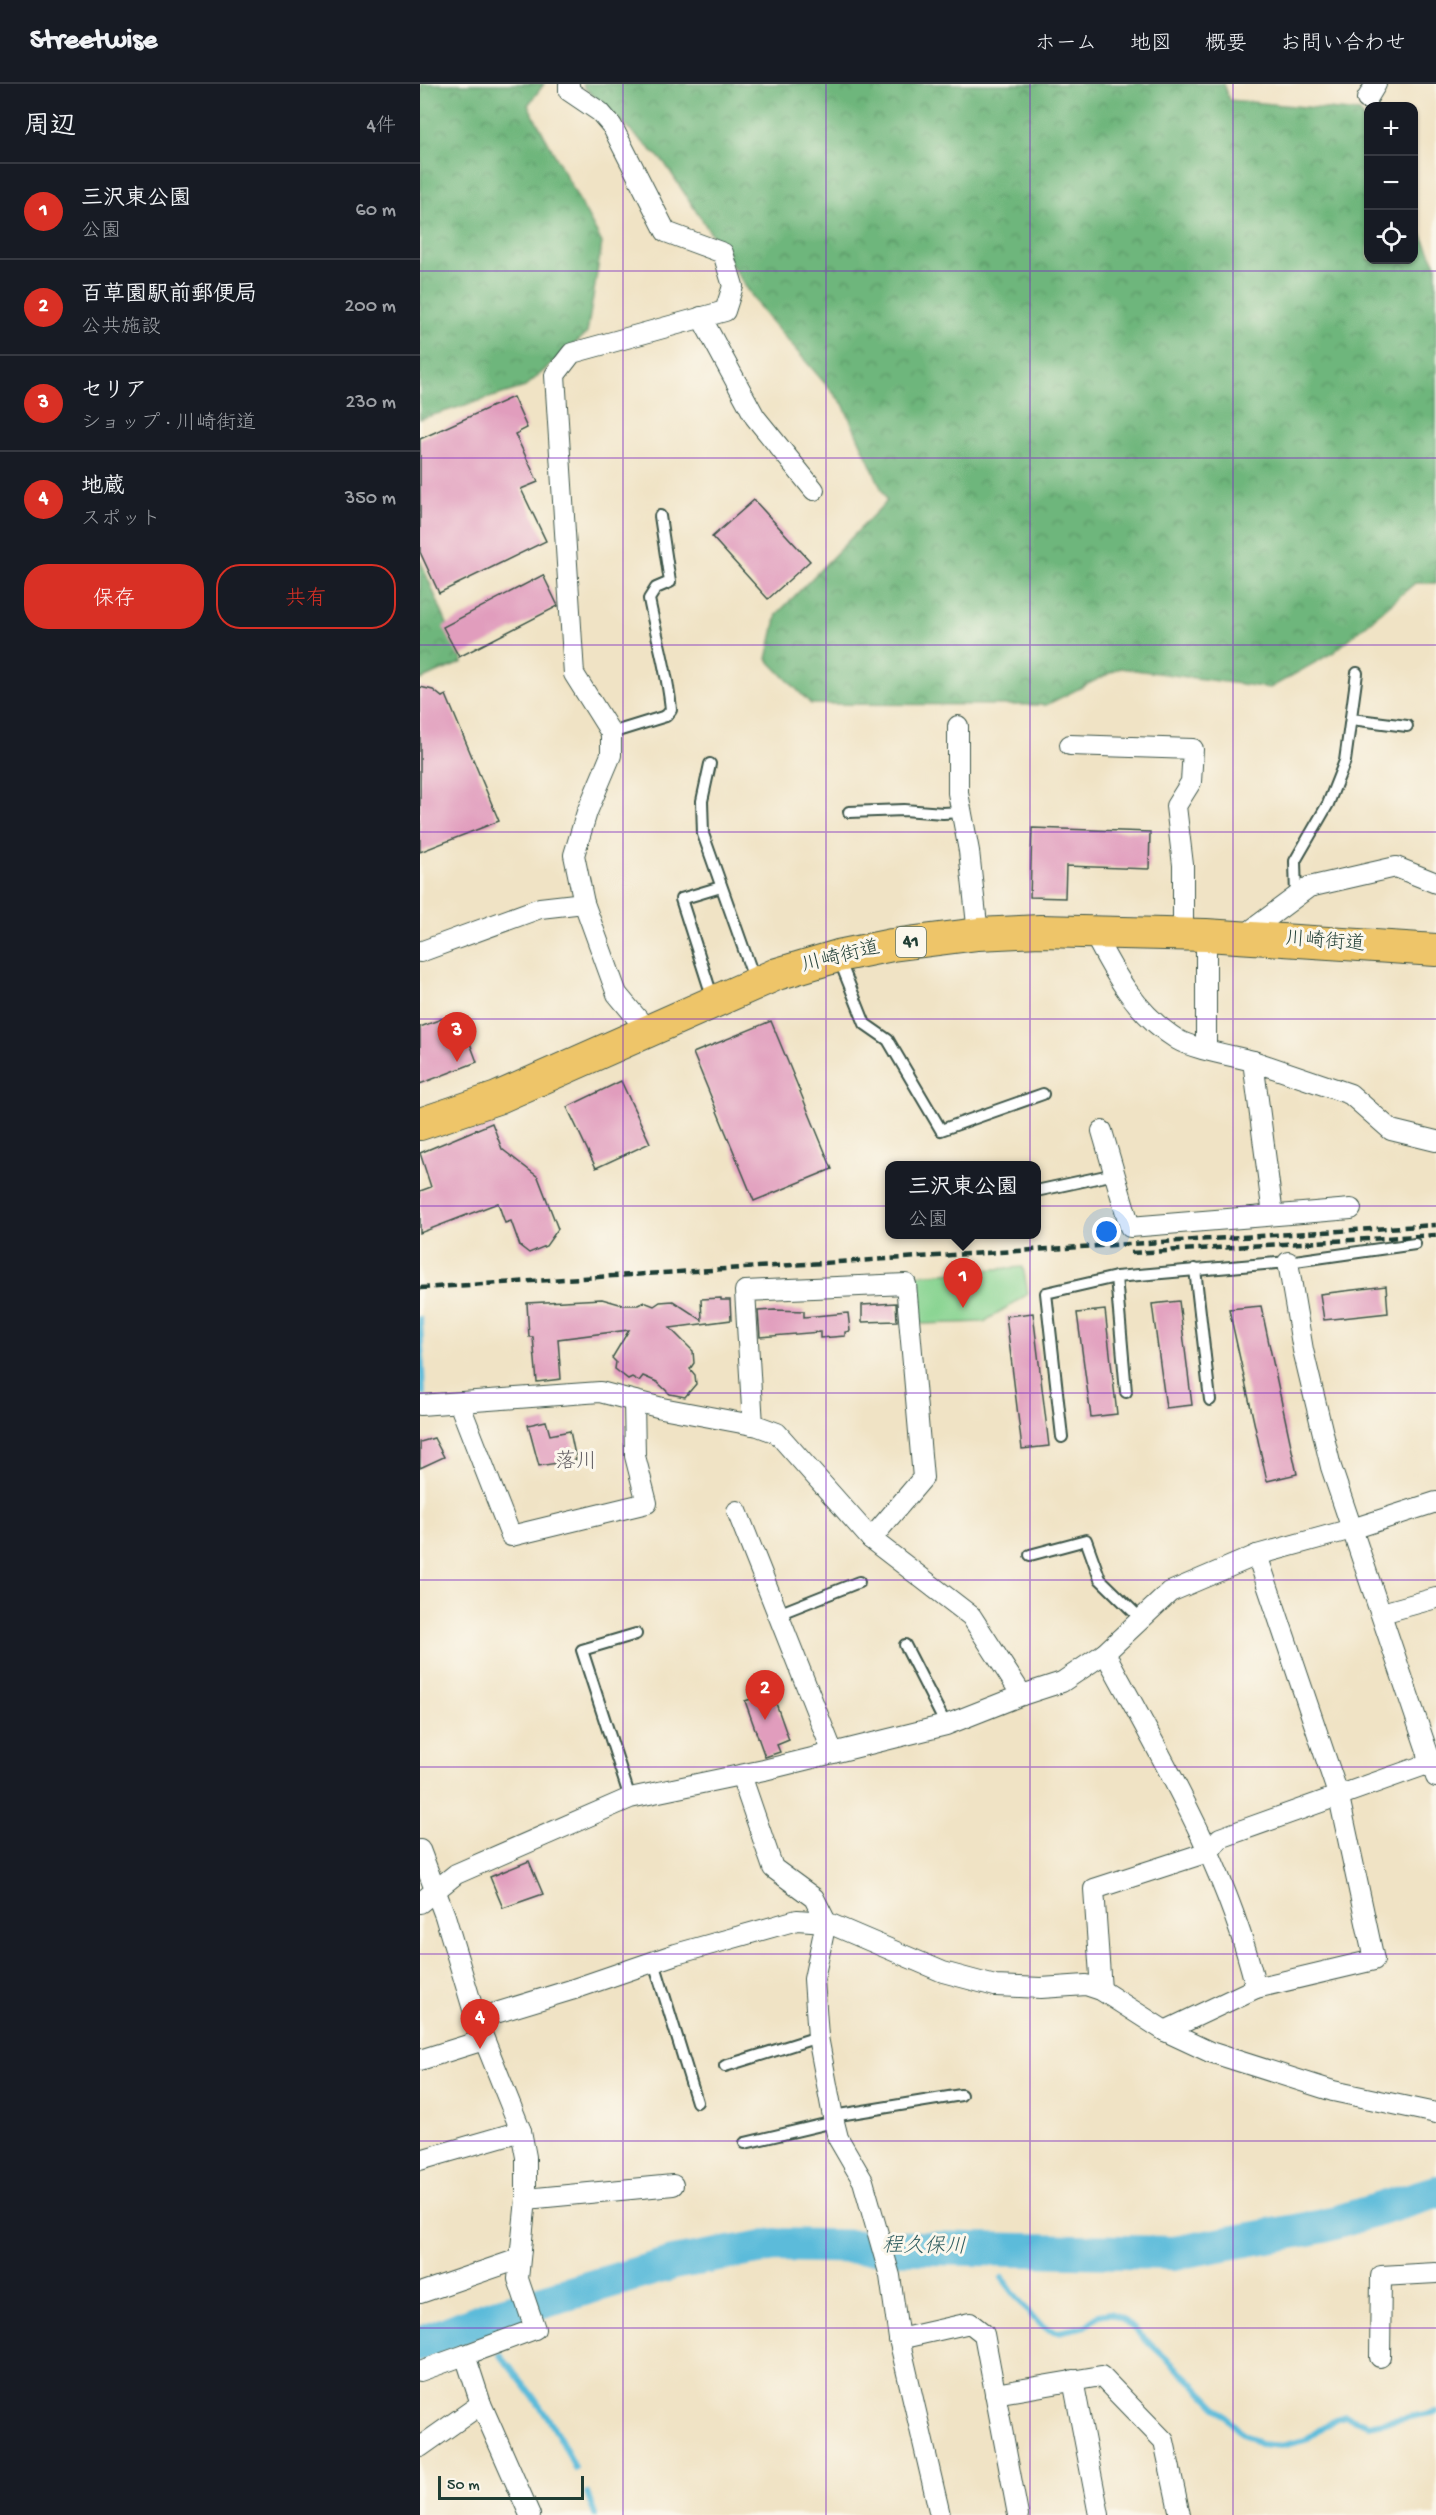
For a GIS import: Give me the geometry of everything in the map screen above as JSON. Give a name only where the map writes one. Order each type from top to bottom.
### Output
[{"type":"main road","name":"川崎街道","points":[[420,1124],[497,1098],[756,982],[838,956],[892,945],[978,933],[1094,932],[1242,937],[1436,950]]},
{"type":"street","points":[[569,84],[570,91],[600,112],[612,126],[666,231],[723,253],[733,286],[724,311],[572,353],[555,375],[574,674],[611,733],[611,755],[587,812],[574,855],[584,903],[617,994],[647,1030]]},
{"type":"street","points":[[701,317],[755,417],[814,490]]},
{"type":"street","points":[[958,726],[958,793],[978,933]]},
{"type":"street","points":[[1070,745],[1193,749],[1191,782],[1176,806],[1195,935],[1206,1048]]},
{"type":"street","points":[[1242,937],[1309,887],[1396,867],[1436,883]]},
{"type":"street","points":[[420,952],[540,908],[584,903]]},
{"type":"street","points":[[1094,932],[1119,982],[1144,1012],[1179,1041],[1253,1062],[1350,1094],[1391,1130],[1431,1142],[1436,1141]]},
{"type":"street","points":[[1253,1062],[1273,1215]]},
{"type":"street","points":[[1102,1131],[1130,1227],[1351,1209]]},
{"type":"street","points":[[1101,1990],[1094,1888],[1208,1852],[1220,1838],[1434,1767],[1331,1467],[1303,1350],[1288,1262]]},
{"type":"street","points":[[753,1425],[745,1291],[906,1284],[923,1478],[871,1539]]},
{"type":"street","points":[[420,1405],[600,1392],[753,1425],[777,1433],[871,1539],[971,1616],[1022,1695]]},
{"type":"street","points":[[459,1403],[511,1536],[647,1503],[635,1456],[634,1401]]},
{"type":"street","points":[[427,1897],[456,1874],[630,1798],[741,1775],[946,1725],[1062,1682],[1105,1653],[1170,1592],[1257,1555],[1352,1529],[1436,1502]]},
{"type":"street","points":[[737,1511],[833,1753]]},
{"type":"street","points":[[1165,2031],[1256,1988],[1374,1960],[1339,1797],[1257,1555]]},
{"type":"street","points":[[1382,1613],[1436,1598]]},
{"type":"street","points":[[1105,1653],[1208,1852],[1246,1946],[1256,1988]]},
{"type":"street","points":[[741,1775],[773,1868],[814,1898],[826,1922],[814,1979],[819,2037],[833,2119],[838,2138],[863,2181],[889,2272],[899,2339],[940,2515]]},
{"type":"street","points":[[420,1850],[427,1897],[521,2131],[526,2157],[526,2199],[518,2279],[535,2328],[420,2371]]},
{"type":"street","points":[[476,2019],[654,1962],[798,1920],[826,1922],[943,1972],[995,1986],[1041,1988],[1086,1985],[1101,1990],[1165,2031],[1210,2052],[1265,2068],[1302,2082],[1436,2113]]},
{"type":"street","points":[[420,2060],[484,2040]]},
{"type":"street","points":[[420,2160],[521,2131]]},
{"type":"street","points":[[526,2199],[673,2185]]},
{"type":"street","points":[[420,2292],[519,2259]]},
{"type":"street","points":[[1380,2357],[1382,2276],[1436,2273]]},
{"type":"street","points":[[899,2339],[970,2323],[984,2334],[1018,2515]]},
{"type":"street","points":[[465,2355],[481,2404],[530,2515]]},
{"type":"street","points":[[995,2394],[1101,2376],[1164,2441],[1180,2515]]},
{"type":"street","points":[[1073,2380],[1099,2515]]},
{"type":"street","points":[[420,2447],[481,2404]]},
{"type":"lane","points":[[611,733],[666,716],[671,710],[669,680],[657,648],[649,599],[656,588],[669,582],[660,516]]},
{"type":"lane","points":[[1296,897],[1295,861],[1328,804],[1345,761],[1357,673]]},
{"type":"lane","points":[[1351,719],[1407,726]]},
{"type":"lane","points":[[710,764],[701,819],[721,887],[756,982]]},
{"type":"lane","points":[[849,812],[903,810],[961,812]]},
{"type":"lane","points":[[713,1000],[681,899],[721,887]]},
{"type":"lane","points":[[838,956],[865,1024],[888,1040],[940,1130],[1043,1094]]},
{"type":"lane","points":[[1041,1190],[1115,1174]]},
{"type":"lane","points":[[1062,1437],[1046,1293],[1116,1277],[1288,1262],[1415,1244]]},
{"type":"lane","points":[[1195,1269],[1210,1400]]},
{"type":"lane","points":[[1116,1277],[1126,1392]]},
{"type":"lane","points":[[1030,1555],[1086,1540],[1100,1579],[1142,1619]]},
{"type":"lane","points":[[778,1614],[859,1582]]},
{"type":"lane","points":[[630,1798],[582,1650],[636,1634]]},
{"type":"lane","points":[[905,1645],[946,1725]]},
{"type":"lane","points":[[654,1962],[697,2102]]},
{"type":"lane","points":[[725,2066],[819,2037]]},
{"type":"lane","points":[[745,2143],[833,2119],[961,2095]]},
{"type":"green space","points":[[421,84],[544,84],[528,105],[602,243],[587,333],[525,387],[420,419]]},
{"type":"green space","points":[[583,84],[1224,84],[1229,100],[1360,112],[1364,121],[1364,264],[1418,264],[1418,228],[1436,265],[1436,583],[1415,583],[1334,652],[1270,688],[1120,668],[1046,705],[811,704],[767,659],[777,614],[887,501],[843,404],[762,311],[664,162]]},
{"type":"green space","points":[[420,560],[463,662],[420,680]]},
{"type":"green space","points":[[1023,1267],[1028,1294],[984,1322],[921,1324],[917,1275]]},
{"type":"building","points":[[513,397],[527,428],[515,434],[538,482],[521,489],[546,541],[439,593],[420,552],[420,439]]},
{"type":"building","points":[[754,500],[810,561],[768,599],[712,537]]},
{"type":"building","points":[[543,575],[558,606],[459,657],[443,627]]},
{"type":"building","points":[[420,687],[433,690],[442,697],[446,695],[499,821],[420,852]]},
{"type":"building","points":[[1032,828],[1150,832],[1149,869],[1066,866],[1065,898],[1030,897]]},
{"type":"building","points":[[444,1018],[447,1025],[461,1019],[477,1062],[420,1084],[420,1027]]},
{"type":"building","points":[[771,1021],[832,1169],[754,1201],[693,1053]]},
{"type":"building","points":[[621,1081],[650,1143],[596,1168],[567,1107]]},
{"type":"building","points":[[492,1123],[502,1149],[538,1177],[558,1229],[546,1246],[529,1253],[520,1246],[511,1221],[505,1223],[498,1203],[420,1233],[420,1191],[431,1187],[420,1153]]},
{"type":"building","points":[[1386,1286],[1388,1313],[1324,1320],[1320,1294]]},
{"type":"building","points":[[721,1298],[721,1300],[730,1300],[731,1320],[670,1328],[693,1351],[694,1363],[690,1369],[695,1375],[696,1384],[685,1397],[670,1394],[657,1382],[643,1376],[639,1381],[632,1377],[628,1379],[615,1369],[616,1362],[612,1358],[629,1330],[558,1339],[561,1379],[537,1382],[533,1337],[529,1337],[527,1303],[602,1299],[623,1305],[638,1305],[644,1302],[654,1306],[660,1302],[673,1301],[702,1320],[701,1299]]},
{"type":"building","points":[[1179,1301],[1192,1405],[1166,1408],[1152,1304]]},
{"type":"building","points":[[896,1303],[897,1321],[862,1322],[862,1305]]},
{"type":"building","points":[[1261,1306],[1297,1474],[1267,1481],[1229,1309]]},
{"type":"building","points":[[1105,1310],[1117,1414],[1091,1417],[1077,1313]]},
{"type":"building","points":[[758,1311],[804,1311],[804,1317],[848,1313],[850,1331],[845,1332],[845,1336],[820,1338],[820,1332],[760,1337]]},
{"type":"building","points":[[1033,1313],[1049,1446],[1022,1449],[1006,1316]]},
{"type":"building","points":[[546,1421],[550,1435],[570,1431],[576,1460],[539,1466],[528,1425]]},
{"type":"building","points":[[434,1438],[444,1457],[420,1468],[420,1442]]},
{"type":"building","points":[[772,1692],[789,1740],[777,1745],[780,1752],[765,1757],[745,1701]]},
{"type":"building","points":[[529,1861],[543,1894],[503,1908],[490,1877]]},
{"type":"waterway","points":[[420,1319],[423,1393]]},
{"type":"waterway","name":"程久保川","points":[[420,2344],[485,2318],[673,2263],[775,2245],[1174,2253],[1324,2226],[1436,2192]]},
{"type":"waterway","points":[[1009,2251],[1009,2260]]},
{"type":"waterway","points":[[1002,2278],[1033,2318],[1047,2329],[1058,2332],[1086,2326],[1099,2315],[1110,2313],[1123,2319],[1193,2383],[1239,2430],[1260,2444],[1281,2446],[1305,2440],[1335,2419],[1345,2416],[1368,2425],[1436,2412]]},
{"type":"waterway","points":[[477,2322],[486,2334]]},
{"type":"waterway","points":[[500,2355],[542,2409],[575,2468]]},
{"type":"waterway","points":[[587,2493],[595,2515]]},
{"type":"railway","points":[[420,1288],[1436,1225]]},
{"type":"railway","points":[[1131,1253],[1436,1235]]},
{"type":"place","name":"セリア","points":[[457,1062]]},
{"type":"place","name":"三沢東公園","points":[[963,1308]]},
{"type":"place","name":"百草園駅前郵便局","points":[[765,1720]]},
{"type":"place","name":"地蔵","points":[[480,2049]]},
{"type":"district","name":"落川","points":[[576,1463]]}]
